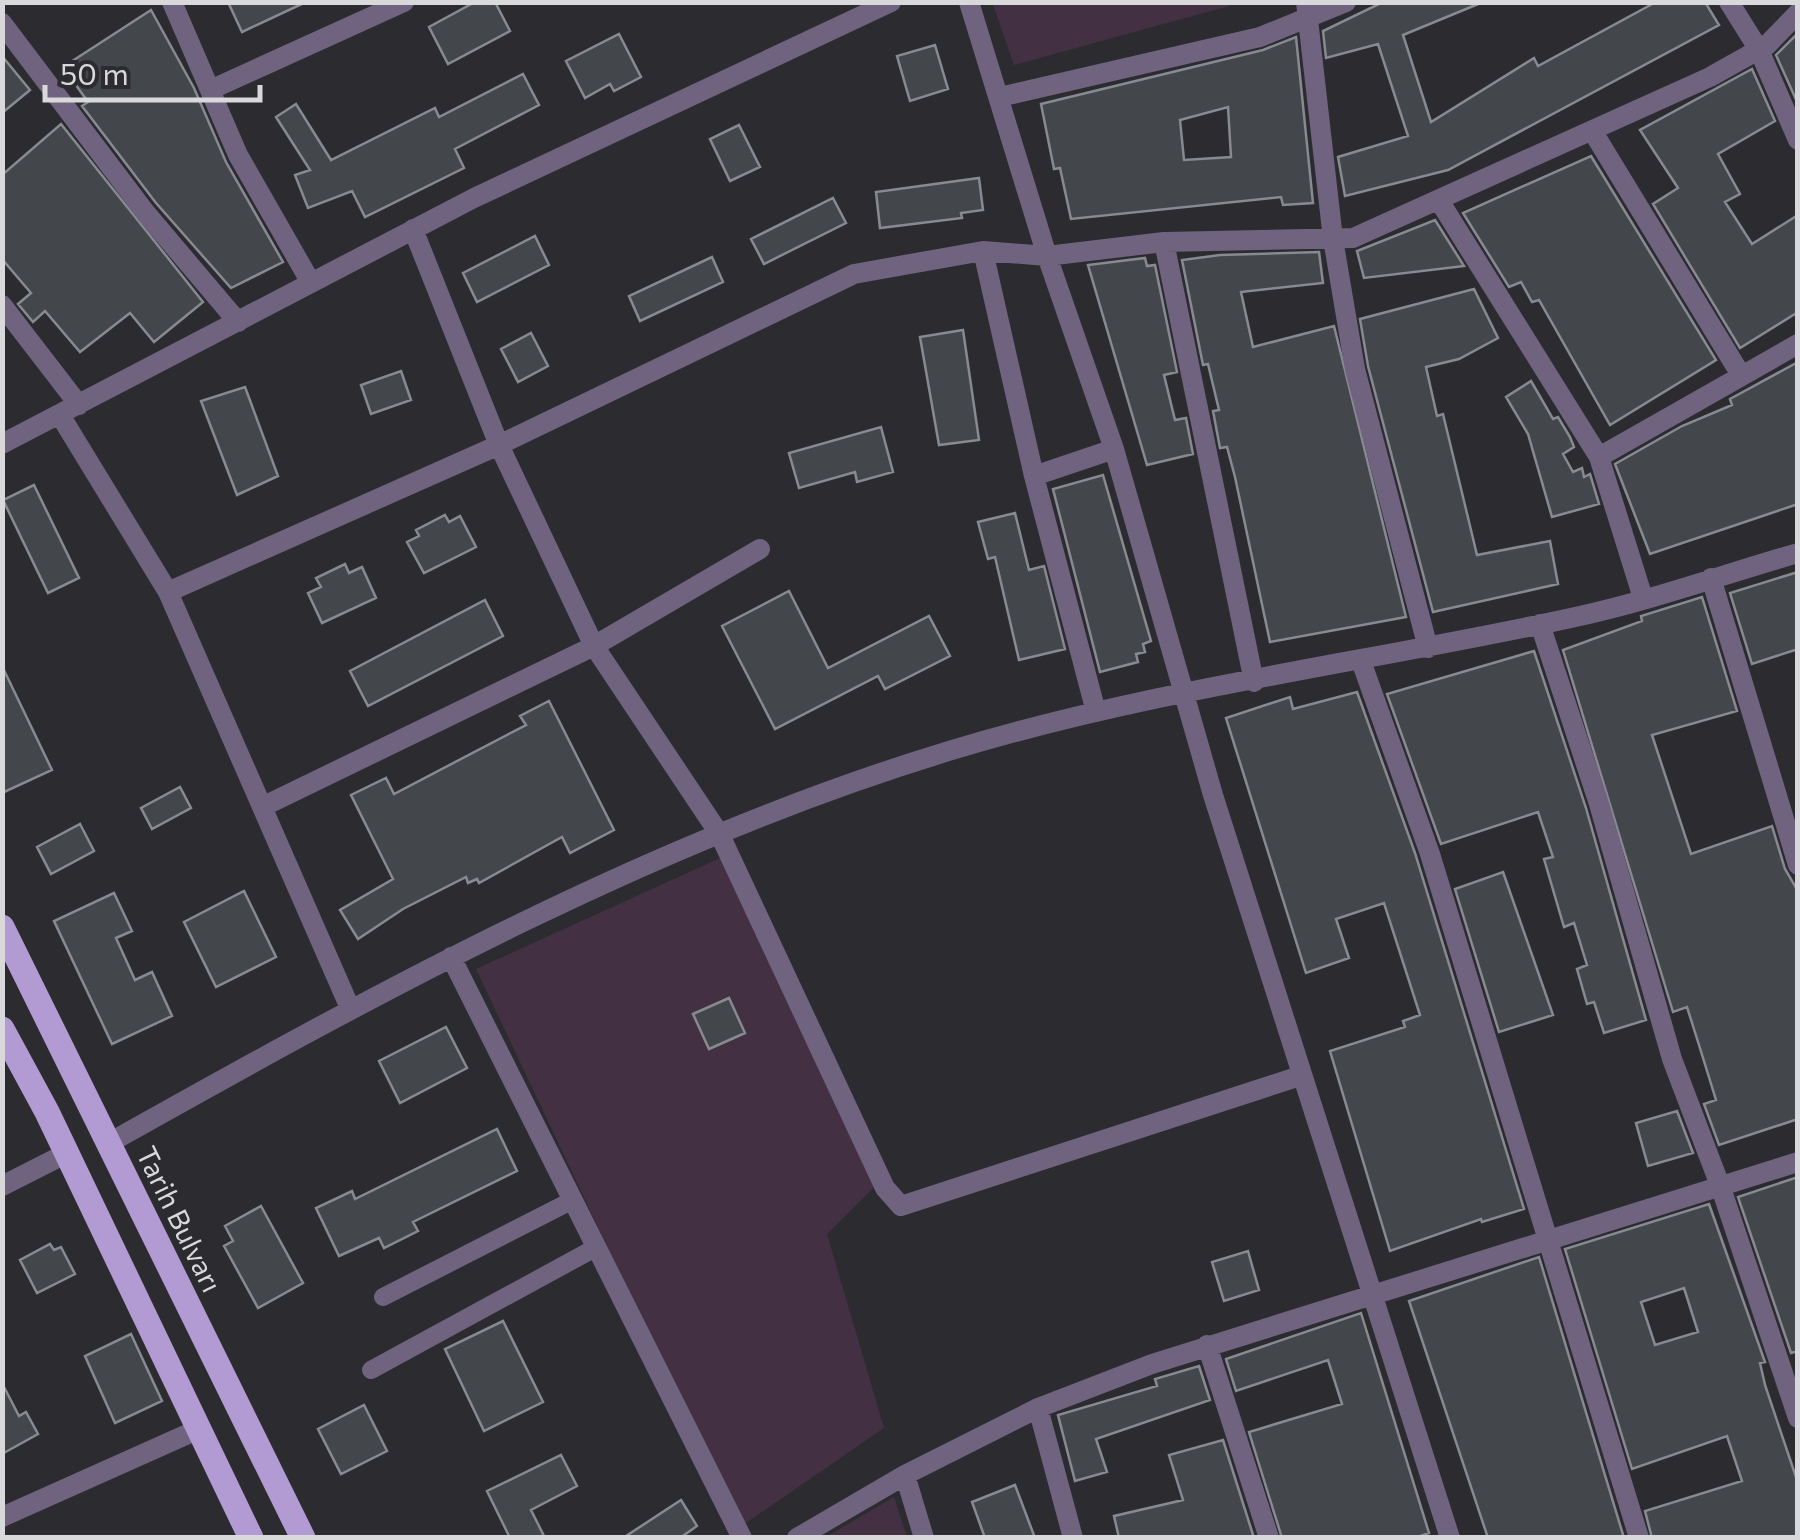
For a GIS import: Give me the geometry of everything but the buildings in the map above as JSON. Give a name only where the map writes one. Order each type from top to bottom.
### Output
[{"type":"main road","name":"Tarih Bulvarı","points":[[2,927],[304,1538]]},
{"type":"main road","points":[[2,1029],[67,1153],[251,1538]]},
{"type":"street","points":[[172,2],[238,155],[310,281]]},
{"type":"street","points":[[210,90],[404,2]]},
{"type":"street","points":[[2,444],[412,229],[891,2]]},
{"type":"street","points":[[970,2],[1047,256],[1114,448],[1183,695],[1300,1076],[1450,1538]]},
{"type":"street","points":[[1000,97],[1260,37],[1308,10],[1346,2]]},
{"type":"street","points":[[1729,2],[1759,50],[1798,140]]},
{"type":"street","points":[[1308,10],[1334,240],[1355,369],[1428,648]]},
{"type":"street","points":[[168,592],[498,445],[854,274],[983,251],[1047,256],[1164,242],[1353,238],[1593,132],[1759,50],[1798,13]]},
{"type":"street","points":[[2,24],[144,212],[238,322]]},
{"type":"street","points":[[1593,132],[1742,375]]},
{"type":"street","points":[[1440,202],[1599,458],[1643,598]]},
{"type":"street","points":[[412,229],[498,445],[594,646],[720,835],[885,1188],[902,1206],[1300,1076]]},
{"type":"street","points":[[1164,242],[1254,682]]},
{"type":"street","points":[[983,251],[1034,476],[1096,712]]},
{"type":"street","points":[[2,305],[69,410],[168,592],[350,1008]]},
{"type":"street","points":[[1599,458],[1798,344]]},
{"type":"street","points":[[1034,476],[1114,448]]},
{"type":"street","points":[[264,806],[594,646],[760,548]]},
{"type":"street","points":[[109,1143],[350,1008],[451,957],[830,789],[951,750],[1096,712],[1540,624],[1798,554]]},
{"type":"street","points":[[1711,578],[1798,865]]},
{"type":"street","points":[[1540,624],[1599,804],[1672,1059],[1721,1188],[1798,1418]]},
{"type":"street","points":[[1361,661],[1430,854],[1552,1242],[1639,1538]]},
{"type":"street","points":[[451,957],[742,1538]]},
{"type":"street","points":[[2,1186],[67,1153]]},
{"type":"street","points":[[797,1538],[905,1475],[1038,1408],[1207,1345],[1552,1242],[1798,1162]]},
{"type":"street","points":[[1207,1345],[1269,1538]]},
{"type":"street","points":[[1038,1408],[1073,1538]]},
{"type":"street","points":[[2,1517],[199,1430]]},
{"type":"street","points":[[905,1475],[924,1538]]},
{"type":"lane","points":[[383,1297],[573,1200]]},
{"type":"lane","points":[[370,1370],[596,1248]]},
{"type":"shaded area","points":[[992,2],[1240,2],[1240,3],[1014,65]]},
{"type":"shaded area","points":[[720,858],[875,1186],[827,1234],[884,1428],[740,1527],[476,969]]},
{"type":"shaded area","points":[[894,1497],[907,1537],[826,1537]]}]
